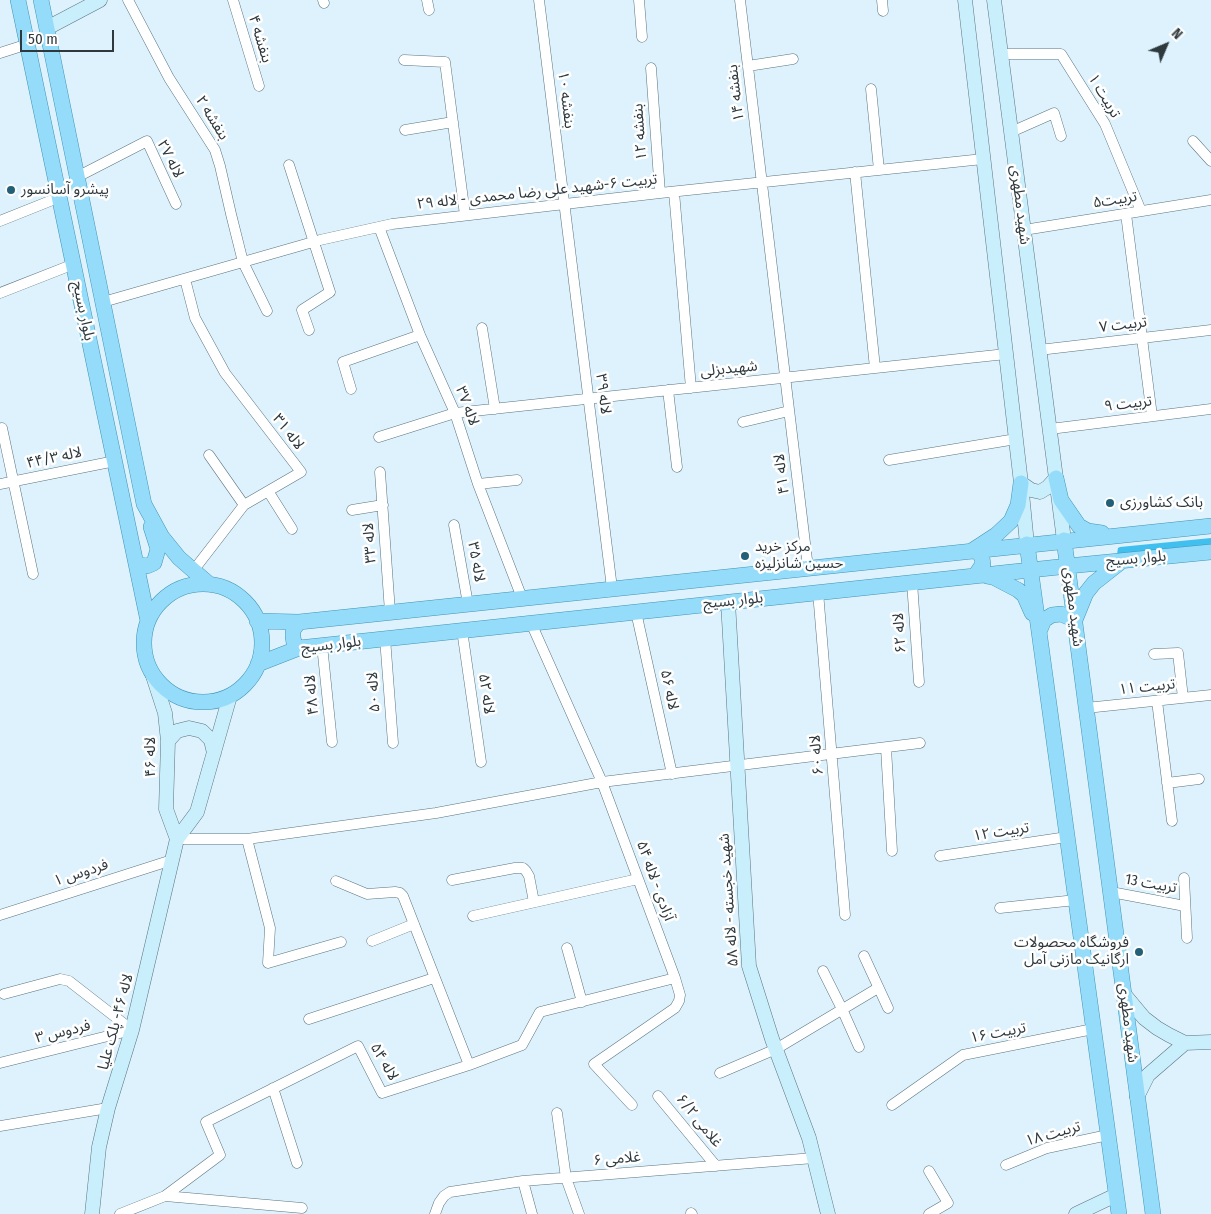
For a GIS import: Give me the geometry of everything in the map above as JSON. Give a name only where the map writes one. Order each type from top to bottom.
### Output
[{"type":"main road","name":"بلوار بسیج","points":[[18,0],[148,621]]},
{"type":"main road","name":"بلوار بسیج","points":[[41,0],[144,504],[162,537],[179,558],[209,584]]},
{"type":"main road","points":[[1056,478],[1061,500],[1079,526],[1088,531],[1116,535]]},
{"type":"main road","points":[[975,576],[983,564],[979,553],[974,550],[996,536],[1011,521],[1018,504],[1021,484]]},
{"type":"main road","points":[[136,564],[147,566],[154,563],[158,549],[144,504]]},
{"type":"main road","name":"بلوار بسیج","points":[[257,621],[299,622],[1211,526]]},
{"type":"main road","points":[[1116,535],[1110,540],[1106,551],[1109,556],[1122,560]]},
{"type":"main road","name":"شهید مطهری","points":[[1064,540],[1153,1214]]},
{"type":"main road","name":"شهید مطهری","points":[[1027,544],[1119,1214]]},
{"type":"main road","name":"بلوار بسیج","points":[[258,664],[299,648],[322,645],[1211,552]]},
{"type":"main road","points":[[1039,632],[1044,620],[1052,615],[1061,614],[1075,620],[1086,593],[1094,583],[1122,560]]},
{"type":"main road","points":[[975,576],[993,577],[1024,595],[1039,632]]},
{"type":"main road","points":[[209,584],[224,588],[238,596],[249,607],[257,621],[261,635],[261,649],[258,664],[252,677],[242,688],[230,696],[214,702],[196,702],[180,698],[165,689],[153,676],[145,658],[143,640],[148,621],[157,605],[172,592],[190,585],[209,584]]},
{"type":"main road","points":[[299,622],[293,630],[292,637],[294,643],[299,648]]},
{"type":"street","points":[[47,28],[100,0]]},
{"type":"street","name":"بنفشه ۲","points":[[128,0],[169,78],[215,150],[243,262],[267,312]]},
{"type":"street","name":"بنفشه ۴","points":[[233,0],[259,86]]},
{"type":"street","name":"بنفشه ۱۰","points":[[539,0],[564,204]]},
{"type":"street","points":[[639,0],[642,37]]},
{"type":"street","name":"بنفشه ۱۴","points":[[740,0],[785,378]]},
{"type":"street","points":[[882,0],[883,11]]},
{"type":"street","name":"شهید مطهری","points":[[965,0],[1027,544]]},
{"type":"street","name":"شهید مطهری","points":[[994,0],[1064,540]]},
{"type":"street","points":[[0,53],[28,44]]},
{"type":"street","name":"تربیت ۱","points":[[1001,54],[1061,54],[1105,124],[1141,211]]},
{"type":"street","points":[[748,66],[793,59]]},
{"type":"street","points":[[404,60],[445,62],[465,215]]},
{"type":"street","name":"بنفشه ۱۲","points":[[651,68],[660,193]]},
{"type":"street","points":[[870,90],[879,170]]},
{"type":"street","points":[[1011,132],[1054,113],[1061,136]]},
{"type":"street","points":[[405,130],[453,122]]},
{"type":"street","name":"لاله ۲۷","points":[[77,177],[147,141],[176,204]]},
{"type":"street","points":[[1193,141],[1211,161]]},
{"type":"street","name":"تربیت ۶-شهید علی رضا محمدی - لاله ۲۹","points":[[103,302],[314,242],[379,226],[983,158]]},
{"type":"street","points":[[289,165],[330,292],[302,310],[309,330]]},
{"type":"street","points":[[855,172],[875,368]]},
{"type":"street","points":[[674,192],[691,388]]},
{"type":"street","points":[[0,221],[60,197]]},
{"type":"street","name":"تربیت۵","points":[[1024,230],[1211,200]]},
{"type":"street","name":"لاله ۳۹","points":[[564,204],[612,588]]},
{"type":"street","points":[[1126,214],[1152,416]]},
{"type":"street","name":"لاله ۳۷","points":[[379,226],[420,334],[455,413],[478,484],[522,598]]},
{"type":"street","points":[[0,292],[74,264]]},
{"type":"street","name":"لاله ۳۱","points":[[185,279],[195,318],[224,373],[300,472],[244,505],[193,571]]},
{"type":"street","points":[[482,328],[495,409]]},
{"type":"street","name":"تربیت ۷","points":[[1039,350],[1211,330]]},
{"type":"street","points":[[351,389],[343,362],[420,334]]},
{"type":"street","name":"شهیدبزلی","points":[[379,437],[455,413],[1006,354]]},
{"type":"street","name":"لاله ۴۱","points":[[785,378],[808,568]]},
{"type":"street","points":[[668,390],[677,467]]},
{"type":"street","name":"تربیت ۹","points":[[1050,429],[1211,409]]},
{"type":"street","points":[[743,422],[789,411]]},
{"type":"street","points":[[2,428],[33,574]]},
{"type":"street","points":[[889,460],[1016,440]]},
{"type":"street","points":[[209,455],[244,505]]},
{"type":"street","name":"لاله ۴۴/۳","points":[[0,484],[115,461]]},
{"type":"street","name":"لاله ۳۳","points":[[380,472],[390,612]]},
{"type":"street","points":[[1021,484],[1030,490],[1040,492],[1048,488],[1056,478]]},
{"type":"street","points":[[478,484],[517,480]]},
{"type":"street","points":[[268,491],[292,530]]},
{"type":"street","points":[[352,510],[383,505]]},
{"type":"street","name":"لاله ۳۵","points":[[454,526],[468,604]]},
{"type":"street","name":"لاله ۶۲","points":[[912,582],[919,682]]},
{"type":"street","name":"لاله ۶۰","points":[[818,592],[845,915]]},
{"type":"street","name":"شهید خجسته - لاله ۵۸","points":[[728,602],[748,961],[776,1048],[810,1138],[828,1214]]},
{"type":"street","name":"لاله ۵۶","points":[[636,612],[672,774]]},
{"type":"street","name":"آزادی - لاله ۵۴","points":[[531,623],[602,782],[680,996],[674,1008],[594,1064],[632,1106]]},
{"type":"street","name":"لاله ۵۲","points":[[462,630],[481,762]]},
{"type":"street","name":"لاله ۵۰","points":[[385,638],[393,743]]},
{"type":"street","name":"لاله ۴۸","points":[[322,645],[332,742]]},
{"type":"street","points":[[1154,654],[1178,653],[1183,698]]},
{"type":"street","name":"لاله ۴۶","points":[[153,676],[165,713],[168,741],[166,809],[176,839]]},
{"type":"street","name":"تربیت ۱۱","points":[[1086,708],[1211,695]]},
{"type":"street","points":[[176,839],[197,812],[230,696]]},
{"type":"street","points":[[1157,701],[1172,821]]},
{"type":"street","points":[[168,741],[177,732],[190,728],[202,731],[211,740],[214,753]]},
{"type":"street","points":[[176,839],[247,839],[436,813],[602,782],[920,743]]},
{"type":"street","points":[[886,748],[892,851]]},
{"type":"street","points":[[1167,784],[1199,779]]},
{"type":"street","name":"تربیت ۱۲","points":[[940,856],[1067,837]]},
{"type":"street","name":"لاله ۴۶- پلک علیا","points":[[92,1214],[99,1147],[108,1108],[132,1030],[176,839]]},
{"type":"street","points":[[247,839],[270,928],[268,963],[341,942]]},
{"type":"street","name":"فردوس ۱","points":[[0,915],[172,860]]},
{"type":"street","points":[[452,880],[523,868],[529,876],[534,902]]},
{"type":"street","points":[[1184,878],[1187,938]]},
{"type":"street","points":[[473,916],[638,879]]},
{"type":"street","points":[[336,881],[368,894],[395,892],[403,896],[469,1065]]},
{"type":"street","name":"تربیت 13","points":[[1110,892],[1185,906]]},
{"type":"street","points":[[1000,908],[1076,900]]},
{"type":"street","points":[[372,941],[414,924]]},
{"type":"street","points":[[567,948],[582,1002]]},
{"type":"street","points":[[864,956],[888,1008]]},
{"type":"street","points":[[823,971],[860,1047]]},
{"type":"street","points":[[4,994],[60,978],[69,981],[132,1030]]},
{"type":"street","points":[[310,1019],[434,978]]},
{"type":"street","name":"لاله ۵۴","points":[[120,1214],[165,1196],[220,1155],[206,1122],[358,1046],[382,1093],[469,1065],[522,1045],[540,1012],[675,978]]},
{"type":"street","points":[[720,1073],[776,1048],[878,988]]},
{"type":"street","points":[[1124,994],[1144,1018],[1163,1032],[1186,1043],[1211,1042]]},
{"type":"street","name":"تربیت ۱۶","points":[[892,1105],[963,1056],[1093,1029]]},
{"type":"street","name":"فردوس ۳","points":[[0,1064],[132,1030]]},
{"type":"street","points":[[1137,1097],[1148,1075],[1186,1043]]},
{"type":"street","points":[[273,1088],[298,1163]]},
{"type":"street","name":"غلامی ۶/۲","points":[[658,1096],[716,1166]]},
{"type":"street","points":[[0,1126],[108,1108]]},
{"type":"street","points":[[557,1113],[566,1178],[579,1214]]},
{"type":"street","name":"تربیت ۱۸","points":[[1006,1165],[1047,1148],[1108,1135]]},
{"type":"street","name":"غلامی ۶","points":[[435,1213],[444,1196],[450,1192],[523,1181],[814,1158]]},
{"type":"street","points":[[929,1171],[948,1203],[929,1214]]},
{"type":"street","points":[[523,1181],[532,1214]]},
{"type":"street","points":[[165,1196],[302,1208]]},
{"type":"street","points":[[1076,1214],[1116,1196]]},
{"type":"shaded area","points":[[1211,538],[1211,547],[1117,554],[1120,547]]},
{"type":"place","name":"پیشرو آسانسور","points":[[11,190]]},
{"type":"place","name":"بانک کشاورزی","points":[[1110,503]]},
{"type":"place","name":"مرکز خرید حسین شانزلیزه","points":[[745,556]]},
{"type":"place","name":"فروشگاه محصولات ارگانیک مازنی آمل","points":[[1139,952]]}]
